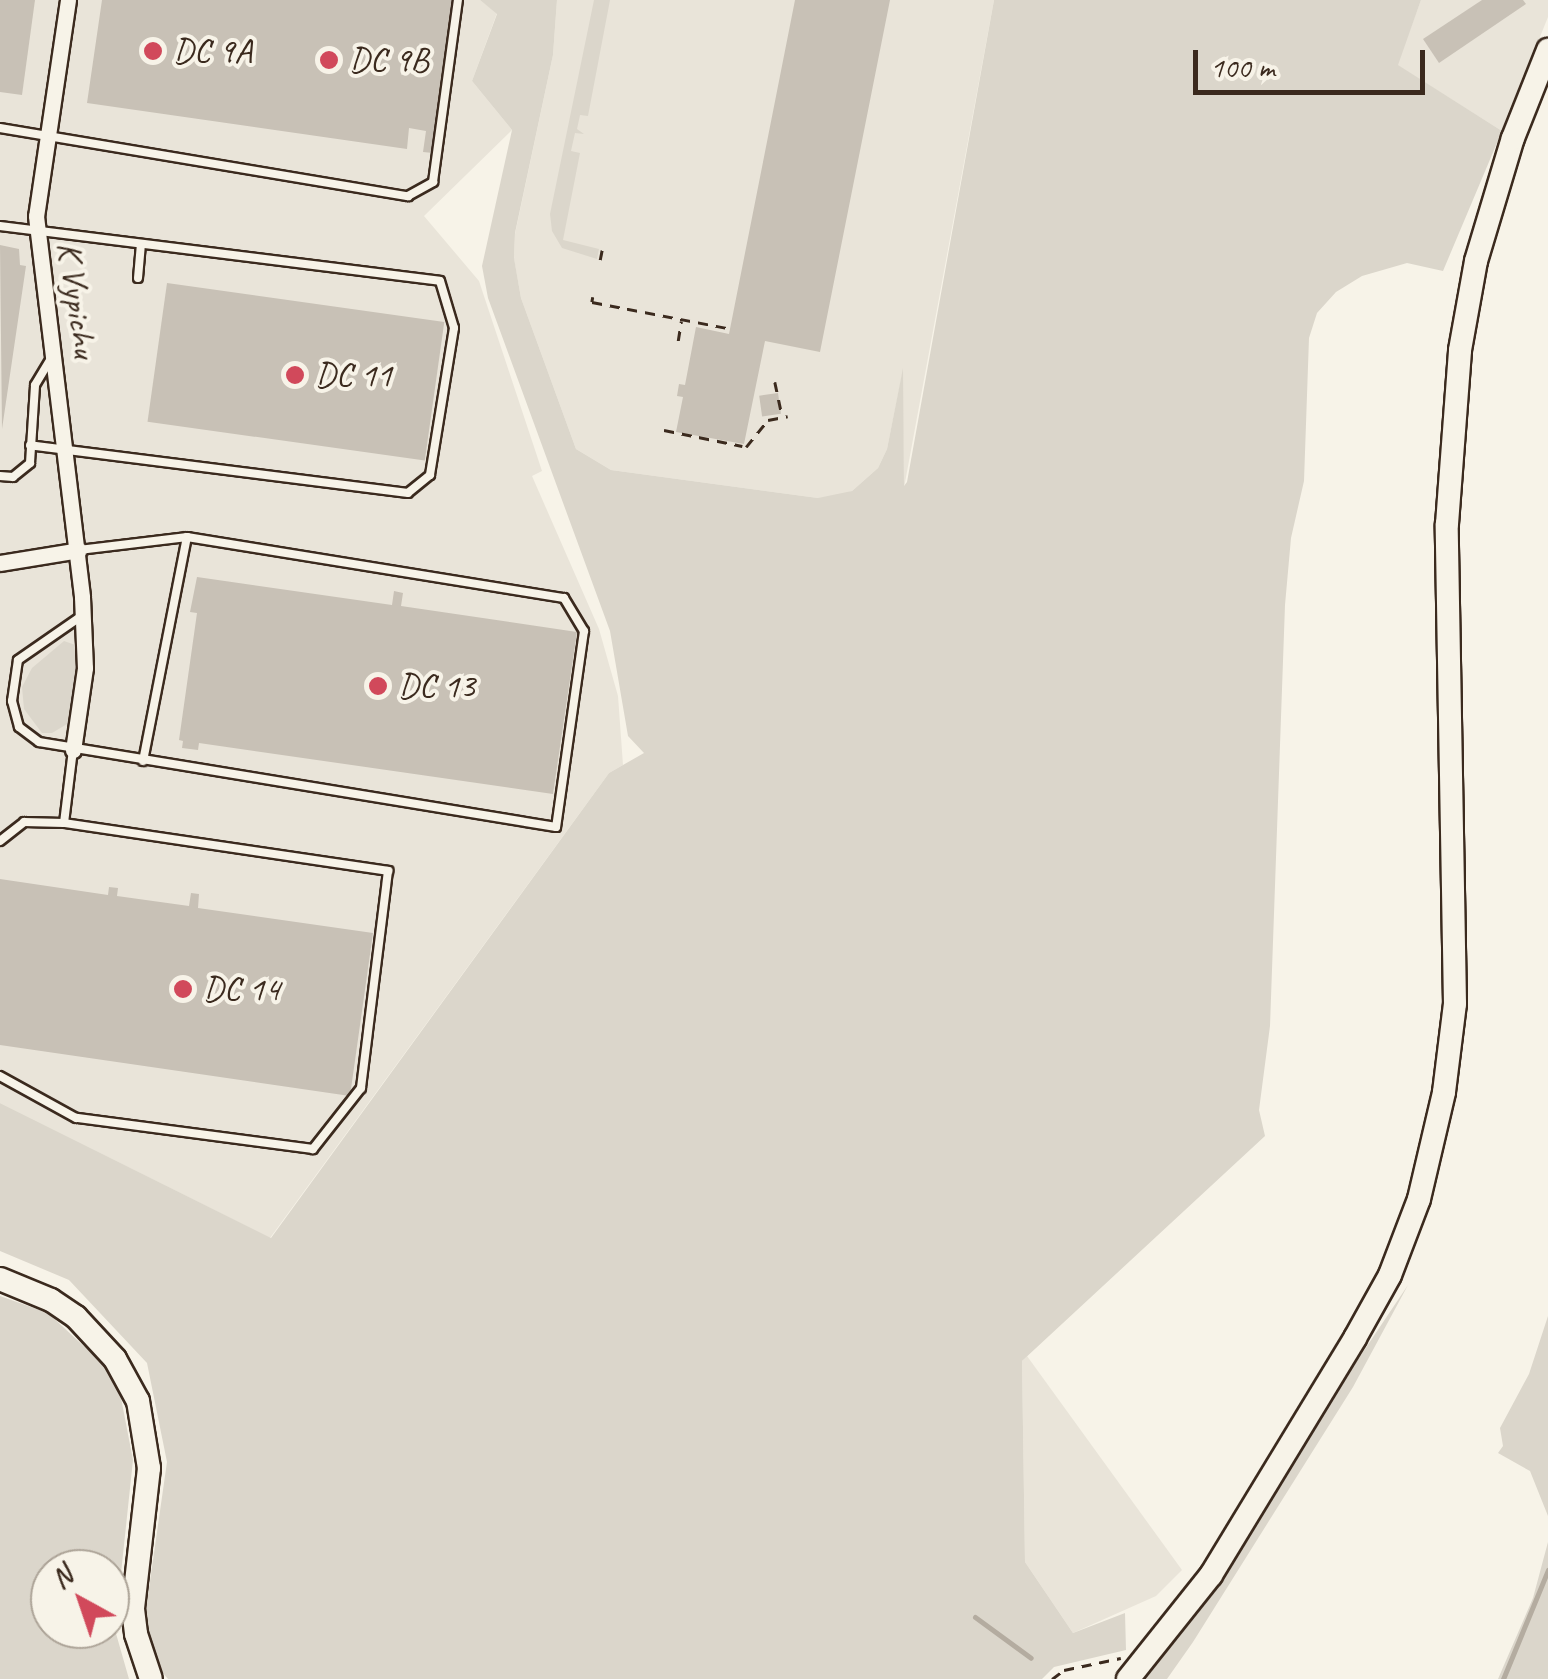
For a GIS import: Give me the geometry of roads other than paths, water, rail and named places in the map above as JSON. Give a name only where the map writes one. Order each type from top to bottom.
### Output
[{"type":"street","name":"K Vypichu","points":[[68,0],[46,135],[36,231],[79,550],[85,668],[73,750]]},
{"type":"street","points":[[1128,1679],[1211,1576],[1355,1338],[1390,1275],[1423,1181],[1444,1092],[1455,1004],[1447,524],[1460,350],[1476,260],[1513,138],[1548,50]]},
{"type":"street","points":[[0,563],[79,550]]},
{"type":"street","points":[[0,1279],[51,1300],[86,1326],[116,1359],[138,1401],[148,1468],[133,1608],[136,1634],[151,1679]]},
{"type":"lane","points":[[0,128],[408,196],[433,182],[458,0]]},
{"type":"lane","points":[[0,226],[440,281],[454,328],[430,474],[408,493],[30,445]]},
{"type":"lane","points":[[138,278],[142,244]]},
{"type":"lane","points":[[0,476],[14,477],[30,463],[35,385],[54,353]]},
{"type":"lane","points":[[79,550],[187,536],[564,598],[584,632],[556,827],[39,742],[19,727],[12,701],[18,660],[83,615]]},
{"type":"lane","points":[[143,761],[187,536]]},
{"type":"lane","points":[[64,823],[73,750]]},
{"type":"lane","points":[[0,841],[24,822],[64,823],[388,871],[361,1088],[313,1150],[76,1118],[0,1076]]},
{"type":"waterway","points":[[1503,1679],[1548,1570]]},
{"type":"waterway","points":[[975,1617],[1031,1658]]},
{"type":"place","name":"DC 9A","points":[[153,51]]},
{"type":"place","name":"DC 9B","points":[[329,60]]},
{"type":"place","name":"DC 11","points":[[295,375]]},
{"type":"place","name":"DC 13","points":[[378,686]]},
{"type":"place","name":"DC 14","points":[[183,989]]}]
